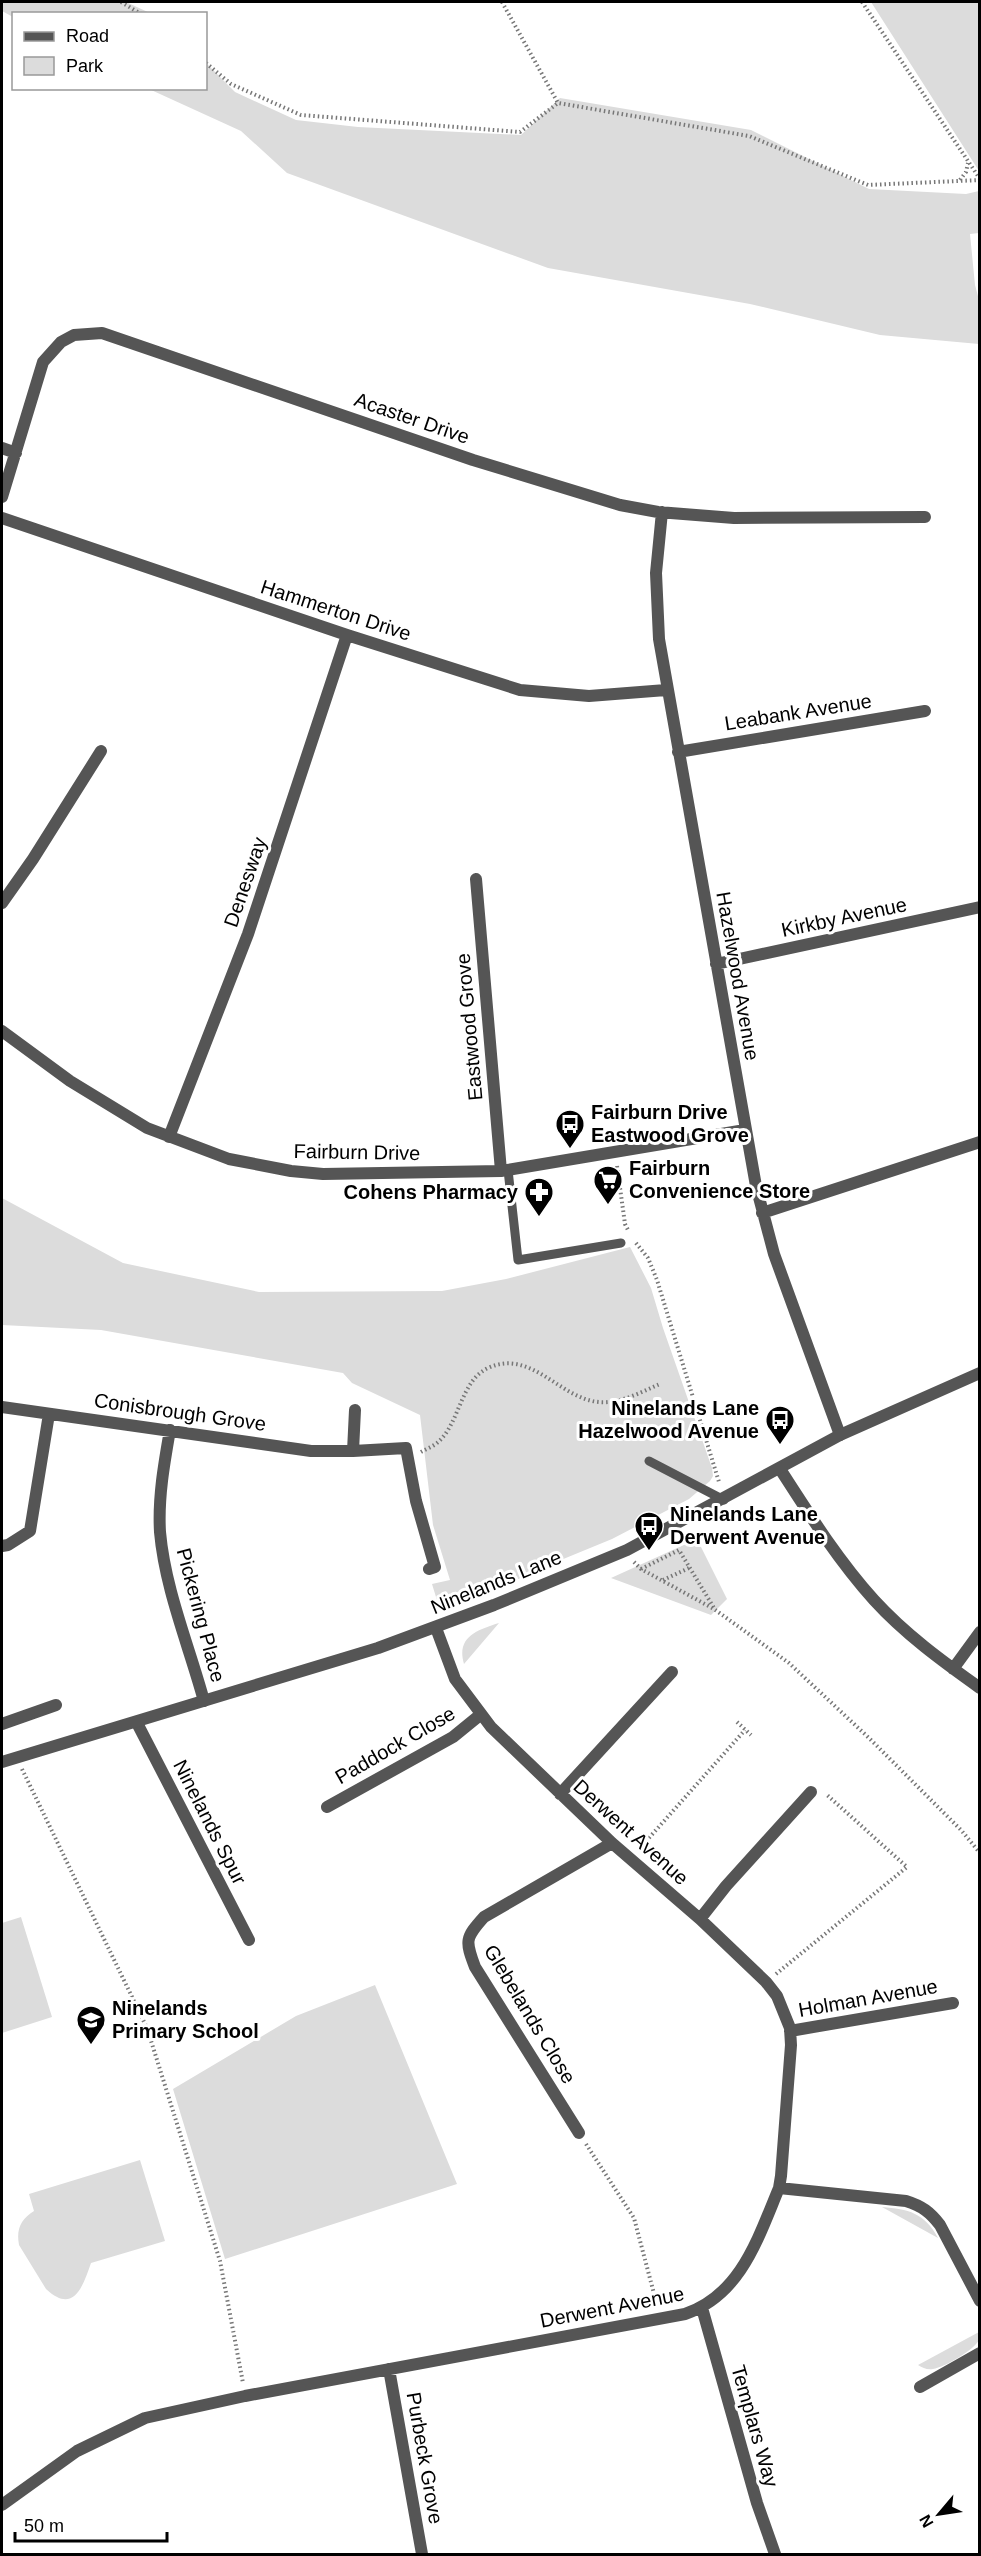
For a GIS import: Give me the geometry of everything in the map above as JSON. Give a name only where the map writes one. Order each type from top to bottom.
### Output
[{"type":"street","name":"Acaster Drive","points":[[2,497],[43,362],[62,342],[74,335],[102,333],[583,495],[662,513],[734,519],[925,517]]},
{"type":"street","points":[[2,448],[16,453]]},
{"type":"street","name":"Hazelwood Avenue","points":[[662,513],[656,573],[656,610],[666,690],[745,1130],[762,1213],[774,1254],[840,1435]]},
{"type":"street","name":"Hammerton Drive","points":[[2,518],[347,635],[520,690],[589,696],[666,690]]},
{"type":"street","name":"Denesway","points":[[170,1137],[248,934],[347,635]]},
{"type":"street","name":"Leabank Avenue","points":[[678,752],[925,711]]},
{"type":"street","points":[[2,903],[33,859],[101,751]]},
{"type":"street","name":"Eastwood Grove","points":[[476,879],[504,1170]]},
{"type":"street","name":"Kirkby Avenue","points":[[716,964],[980,907]]},
{"type":"street","name":"Fairburn Drive","points":[[2,1031],[103,1104],[147,1128],[229,1159],[291,1172],[323,1174],[504,1170],[745,1130]]},
{"type":"street","points":[[762,1213],[980,1142]]},
{"type":"street","name":"Ninelands Lane","points":[[2,1762],[137,1723],[436,1628],[627,1550],[724,1500],[840,1435],[980,1373]]},
{"type":"street","name":"Conisbrough Grove","points":[[2,1407],[311,1451],[407,1452]]},
{"type":"street","points":[[353,1451],[354,1410]]},
{"type":"street","points":[[2,1545],[8,1545],[30,1531],[49,1414]]},
{"type":"street","name":"Pickering Place","points":[[170,1430],[161,1484],[160,1530],[165,1568],[204,1701]]},
{"type":"street","points":[[407,1452],[416,1501],[435,1567],[429,1569]]},
{"type":"street","points":[[780,1469],[830,1545],[874,1600],[916,1640],[980,1688]]},
{"type":"street","name":"Derwent Avenue","points":[[2,2505],[77,2451],[145,2418],[245,2396],[661,2319],[702,2308],[731,2285],[749,2258],[779,2188],[791,2062],[790,2031],[784,2011],[766,1982],[700,1919],[612,1843],[500,1737],[480,1715],[451,1671],[436,1628]]},
{"type":"street","points":[[953,1669],[980,1632]]},
{"type":"street","points":[[560,1794],[672,1672]]},
{"type":"street","points":[[2,1724],[56,1705]]},
{"type":"street","name":"Paddock Close","points":[[327,1807],[453,1737],[480,1715]]},
{"type":"street","name":"Ninelands Spur","points":[[137,1723],[249,1940]]},
{"type":"street","points":[[700,1919],[726,1886],[811,1792]]},
{"type":"street","name":"Glebelands Close","points":[[579,2133],[475,1967],[468,1948],[470,1932],[484,1917],[612,1843]]},
{"type":"street","name":"Holman Avenue","points":[[790,2031],[953,2003]]},
{"type":"street","points":[[779,2188],[906,2201],[920,2205],[931,2213],[940,2225],[980,2301]]},
{"type":"street","name":"Templars Way","points":[[702,2308],[757,2503],[775,2554]]},
{"type":"street","points":[[920,2387],[980,2353]]},
{"type":"street","name":"Purbeck Grove","points":[[389,2369],[422,2554]]},
{"type":"lane","points":[[504,1170],[518,1260],[621,1244]]},
{"type":"lane","points":[[649,1461],[724,1500]]},
{"type":"path","points":[[121,2],[138,12]]},
{"type":"path","points":[[502,2],[558,103]]},
{"type":"path","points":[[207,64],[231,84],[301,115],[520,132],[558,103],[749,136],[868,185],[980,179],[862,2]]},
{"type":"path","points":[[960,181],[966,172],[968,162]]},
{"type":"path","points":[[615,1152],[625,1224],[648,1258],[657,1280],[724,1500]]},
{"type":"path","points":[[407,1452],[419,1453],[438,1442],[478,1374],[496,1365],[507,1363],[535,1369],[588,1401],[618,1400],[660,1384]]},
{"type":"path","points":[[627,1550],[641,1569],[714,1609],[789,1663],[869,1738],[961,1830],[980,1853]]},
{"type":"path","points":[[641,1569],[679,1550],[714,1609]]},
{"type":"path","points":[[663,1580],[689,1568]]},
{"type":"path","points":[[737,1722],[751,1735]]},
{"type":"path","points":[[630,1859],[745,1730]]},
{"type":"path","points":[[17,1758],[147,2028],[220,2261],[245,2396]]},
{"type":"path","points":[[766,1982],[907,1867],[825,1794],[811,1792]]},
{"type":"path","points":[[579,2133],[634,2218],[661,2319]]},
{"type":"green space","points":[[2,2],[126,2],[148,12],[12,12],[12,16],[2,11]]},
{"type":"green space","points":[[871,2],[979,2],[979,171]]},
{"type":"green space","points":[[207,64],[235,92],[296,120],[358,127],[521,135],[560,98],[751,130],[869,189],[966,194],[979,191],[979,233],[970,234],[975,285],[979,300],[979,344],[880,335],[750,304],[548,268],[287,173],[241,131],[151,90],[207,90]]},
{"type":"green space","points":[[2,1198],[123,1263],[259,1292],[442,1291],[506,1279],[630,1247],[651,1288],[713,1476],[689,1499],[612,1539],[539,1569],[489,1593],[440,1610],[432,1584],[450,1580],[433,1525],[420,1415],[352,1383],[343,1373],[101,1330],[2,1325]]},
{"type":"green space","points":[[697,1539],[727,1599],[711,1615],[611,1578]]},
{"type":"green space","points":[[499,1623],[464,1664],[463,1647],[470,1636]]},
{"type":"green space","points":[[21,1917],[52,2017],[2,2033],[2,1923]]},
{"type":"green space","points":[[375,1985],[457,2184],[225,2259],[173,2089],[296,2016]]},
{"type":"green space","points":[[140,2160],[165,2241],[91,2263],[85,2280],[76,2294],[64,2299],[56,2296],[46,2289],[19,2245],[20,2225],[34,2211],[29,2194]]},
{"type":"green space","points":[[882,2207],[915,2214],[927,2223],[938,2238]]},
{"type":"green space","points":[[979,2332],[979,2340],[976,2344],[952,2362],[931,2369],[918,2365]]},
{"type":"place","name":"Fairburn Drive Eastwood Grove","points":[[570,1150]]},
{"type":"place","name":"Fairburn Convenience Store","points":[[608,1206]]},
{"type":"place","name":"Cohens Pharmacy","points":[[539,1218]]},
{"type":"place","name":"Ninelands Lane Hazelwood Avenue","points":[[780,1446]]},
{"type":"place","name":"Ninelands Lane Derwent Avenue","points":[[649,1552]]},
{"type":"place","name":"Ninelands Primary School","points":[[91,2046]]}]
